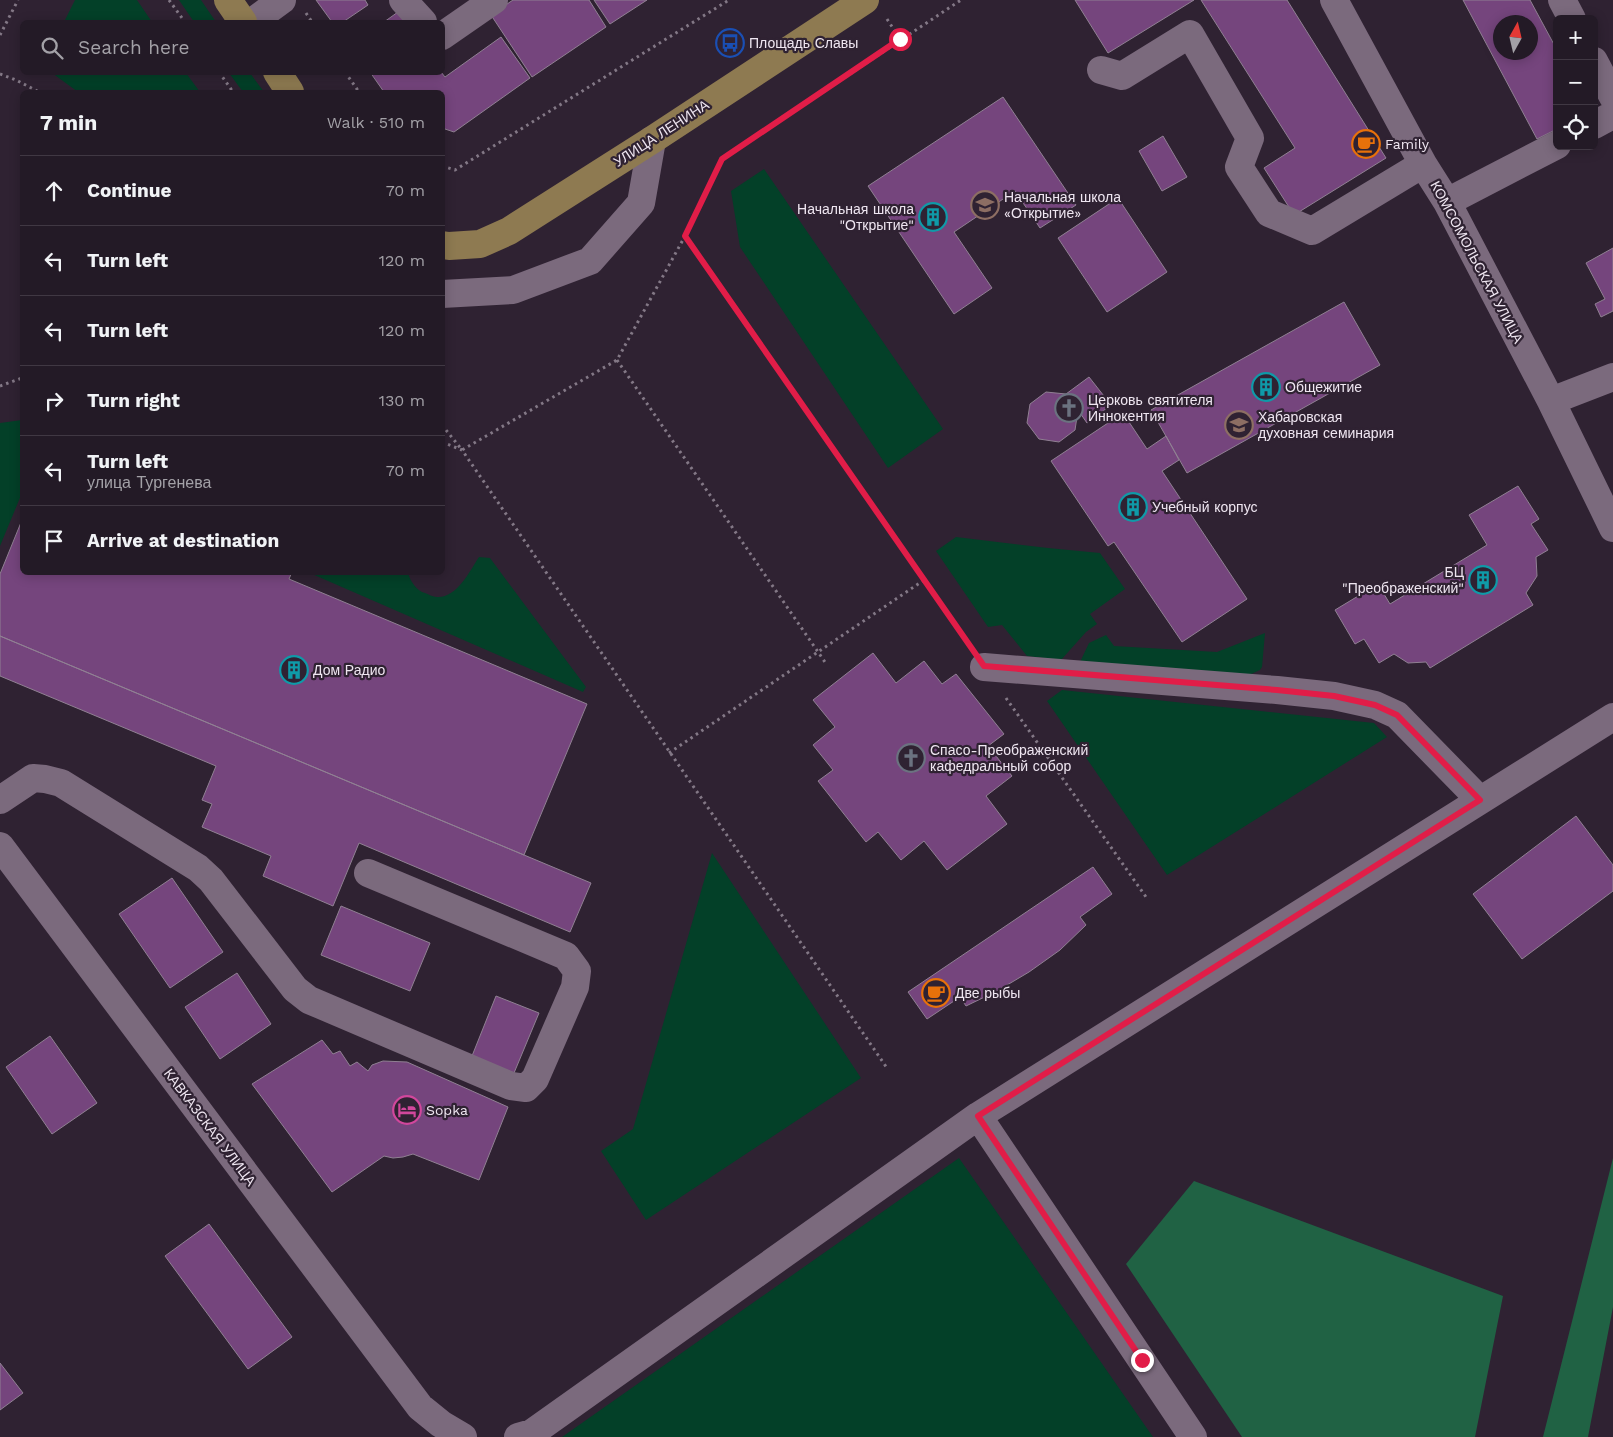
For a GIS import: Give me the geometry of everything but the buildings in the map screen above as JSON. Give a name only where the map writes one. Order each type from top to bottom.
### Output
[{"type":"main road","points":[[228,0],[242,20]]},
{"type":"main road","name":"УЛИЦА ЛЕНИНА","points":[[446,245],[480,244],[509,231],[652,140],[865,0]]},
{"type":"main road","points":[[279,75],[289,90]]},
{"type":"street","points":[[255,20],[282,0]]},
{"type":"street","points":[[403,0],[420,20]]},
{"type":"street","points":[[445,34],[494,0]]},
{"type":"street","name":"КОМСОМОЛЬСКАЯ УЛИЦА","points":[[1334,0],[1423,164],[1447,202],[1551,401],[1613,528]]},
{"type":"street","points":[[1562,0],[1570,15]]},
{"type":"street","points":[[1100,70],[1122,76],[1190,34],[1250,138],[1239,167],[1269,213],[1312,231],[1423,164]]},
{"type":"street","points":[[1598,69],[1613,97]]},
{"type":"street","points":[[1598,123],[1613,115]]},
{"type":"street","points":[[445,294],[513,290],[590,261],[641,203],[652,140]]},
{"type":"street","points":[[1447,202],[1553,146]]},
{"type":"street","points":[[1551,401],[1613,377]]},
{"type":"street","points":[[984,666],[1277,690],[1334,696],[1375,705],[1397,715],[1480,800]]},
{"type":"street","points":[[518,1437],[532,1433],[978,1116],[1613,716]]},
{"type":"street","points":[[0,800],[33,778],[61,783],[198,868],[211,880],[295,988],[309,1000],[511,1086],[526,1088],[535,1079],[575,987],[577,971],[566,956],[368,873]]},
{"type":"street","name":"КАВКАЗСКАЯ УЛИЦА","points":[[0,846],[420,1407],[441,1424],[463,1437]]},
{"type":"street","points":[[978,1116],[1193,1437]]},
{"type":"path","points":[[0,35],[18,0]]},
{"type":"path","points":[[169,0],[184,20]]},
{"type":"path","points":[[445,167],[455,170],[729,0]]},
{"type":"path","points":[[462,450],[616,360],[685,236],[722,159],[961,0]]},
{"type":"path","points":[[0,74],[35,90]]},
{"type":"path","points":[[221,75],[232,90]]},
{"type":"path","points":[[347,75],[358,90]]},
{"type":"path","points":[[685,236],[1146,897]]},
{"type":"path","points":[[616,360],[827,665]]},
{"type":"path","points":[[0,386],[20,379]]},
{"type":"path","points":[[445,429],[462,450],[887,1068]]},
{"type":"path","points":[[445,443],[462,450]]},
{"type":"path","points":[[669,753],[924,580]]},
{"type":"green space","points":[[75,0],[137,0],[151,20],[65,20]]},
{"type":"green space","points":[[179,0],[201,0],[215,20],[193,20]]},
{"type":"green space","points":[[55,75],[187,75],[199,90],[75,90]]},
{"type":"green space","points":[[230,75],[251,75],[263,90],[242,90]]},
{"type":"green space","points":[[764,169],[943,429],[888,468],[740,247],[731,191]]},
{"type":"green space","points":[[20,420],[20,498],[0,546],[0,423]]},
{"type":"green space","points":[[956,537],[1100,553],[1125,589],[1090,614],[1097,624],[1086,632],[1061,660],[1027,656],[1002,625],[988,627],[936,551]]},
{"type":"green space","points":[[479,557],[490,558],[586,687],[583,692],[314,575],[409,575],[419,590],[437,597],[451,593],[467,577]]},
{"type":"green space","points":[[1265,633],[1262,667],[1260,670],[1249,675],[1080,662],[1089,643],[1106,635],[1114,646],[1217,652]]},
{"type":"green space","points":[[1062,690],[1374,723],[1387,737],[1167,875],[1047,701]]},
{"type":"green space","points":[[712,853],[861,1078],[646,1220],[601,1151],[633,1129]]},
{"type":"green space","points":[[959,1158],[1153,1437],[562,1437]]},
{"type":"green space","points":[[1613,1158],[1613,1307],[1588,1437],[1543,1437]]},
{"type":"green space","points":[[1194,1181],[1503,1296],[1475,1437],[1242,1437],[1126,1264]]},
{"type":"place","name":"Площадь Славы","points":[[730,43]]},
{"type":"place","name":"Family","points":[[1366,144]]},
{"type":"place","name":"Начальная школа «Открытие»","points":[[985,205]]},
{"type":"place","name":"Начальная школа \"Открытие\"","points":[[933,217]]},
{"type":"place","name":"Общежитие","points":[[1266,387]]},
{"type":"place","name":"Церковь святителя Иннокентия","points":[[1069,408]]},
{"type":"place","name":"Хабаровская духовная семинария","points":[[1239,425]]},
{"type":"place","name":"Учебный корпус","points":[[1133,507]]},
{"type":"place","name":"БЦ \"Преображенский\"","points":[[1483,580]]},
{"type":"place","name":"Дом Радио","points":[[294,670]]},
{"type":"place","name":"Спасо-Преображенский кафедральный собор","points":[[911,758]]},
{"type":"place","name":"Две рыбы","points":[[936,993]]},
{"type":"place","name":"Sopka","points":[[407,1110]]},
{"type":"route","points":[[900,39],[722,159],[685,236],[984,666],[1277,690],[1334,696],[1375,705],[1397,715],[1480,800],[978,1116],[1142,1360]]}]
